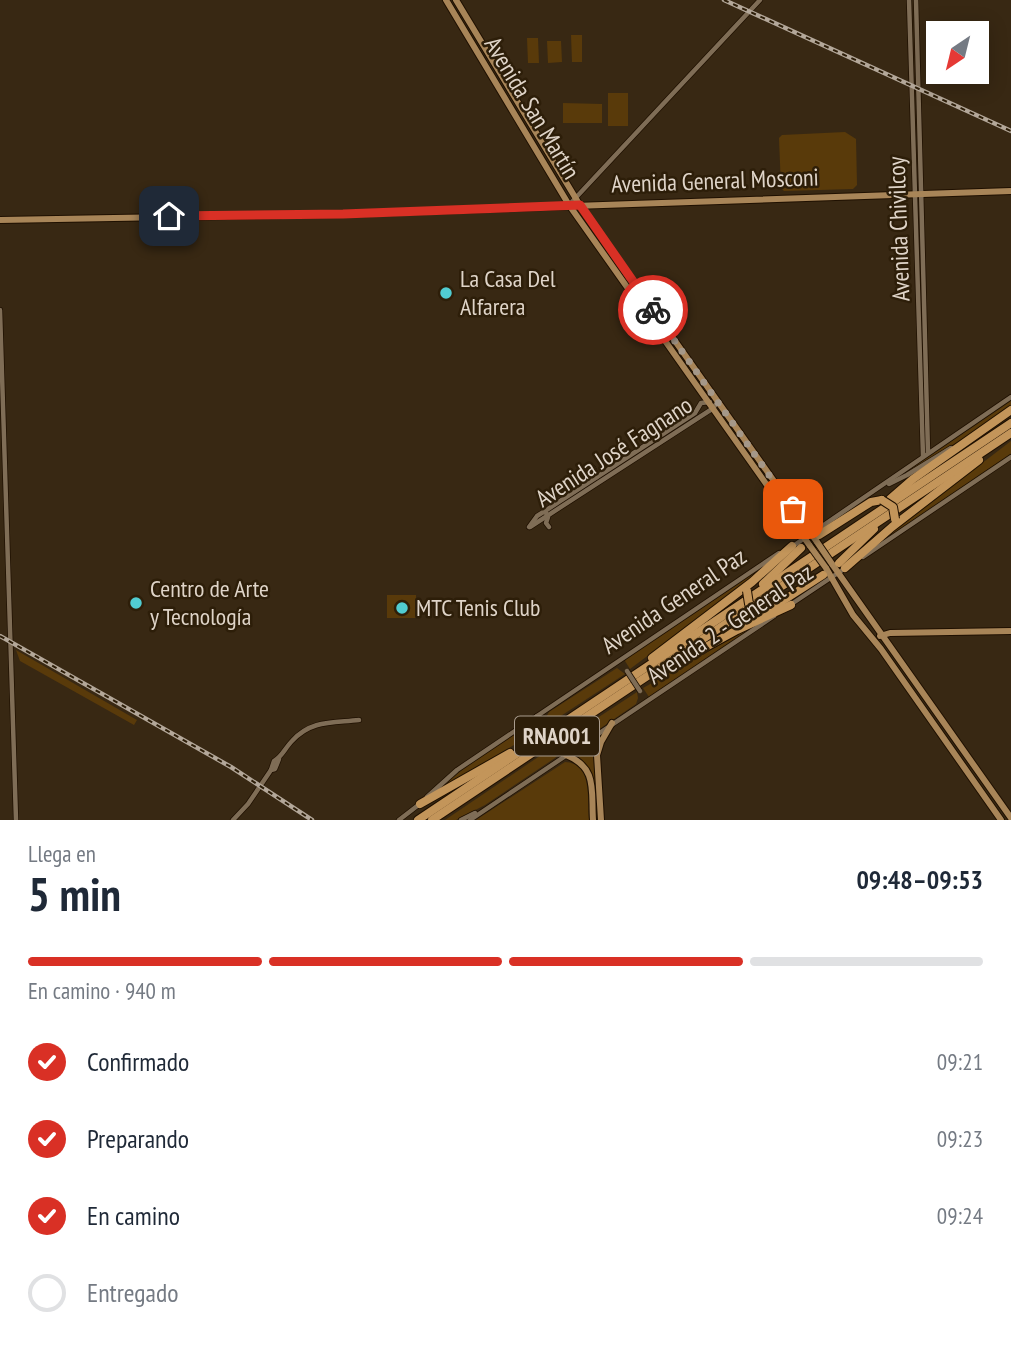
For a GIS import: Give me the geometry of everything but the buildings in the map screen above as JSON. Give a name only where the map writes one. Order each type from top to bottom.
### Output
[{"type":"highway","points":[[875,514],[913,479],[1011,410]]},
{"type":"highway","name":"Avenida General Paz","points":[[418,820],[544,731],[741,604],[1011,423]]},
{"type":"highway","name":"Avenida General Paz","points":[[432,820],[1008,435]]},
{"type":"highway","points":[[752,582],[747,591],[749,604],[759,610],[773,607],[833,570],[979,459],[993,445]]},
{"type":"highway","points":[[628,675],[808,541],[871,502],[882,500],[893,507],[893,523]]},
{"type":"highway","points":[[833,570],[878,525],[905,504]]},
{"type":"highway","points":[[741,604],[808,541]]},
{"type":"highway","points":[[642,680],[790,605]]},
{"type":"highway","points":[[420,804],[544,731]]},
{"type":"highway","points":[[440,820],[472,793]]},
{"type":"main road","name":"Avenida San Martín","points":[[446,0],[569,205],[704,403],[712,409],[808,541],[833,570]]},
{"type":"main road","name":"Avenida San Martín","points":[[456,0],[575,198],[718,402],[808,541]]},
{"type":"main road","name":"Avenida General Mosconi","points":[[0,220],[343,214],[1011,191]]},
{"type":"main road","points":[[833,570],[1011,818]]},
{"type":"main road","points":[[833,570],[844,601],[881,649],[1001,820]]},
{"type":"main road","points":[[848,588],[848,581],[852,576]]},
{"type":"main road","points":[[873,640],[890,633],[1011,631]]},
{"type":"main road","points":[[601,820],[597,754],[612,723]]},
{"type":"main road","points":[[566,755],[579,761],[588,771],[593,820]]},
{"type":"street","points":[[569,205],[758,0]]},
{"type":"street","name":"Avenida Chivilcoy","points":[[909,0],[928,453]]},
{"type":"street","name":"Avenida Chivilcoy","points":[[916,0],[923,457]]},
{"type":"street","points":[[0,310],[16,820]]},
{"type":"street","name":"Avenida General Paz","points":[[399,820],[457,770],[620,661],[808,541],[881,486],[1011,397]]},
{"type":"street","points":[[704,403],[718,402]]},
{"type":"street","name":"Avenida José Fagnano","points":[[704,403],[695,413],[537,516],[529,527],[712,409],[718,402]]},
{"type":"street","points":[[881,486],[908,475],[976,434]]},
{"type":"street","name":"Avenida 2 - General Paz","points":[[470,820],[790,605],[833,570],[1011,457]]},
{"type":"street","points":[[593,468],[597,477]]},
{"type":"street","points":[[545,511],[549,527]]},
{"type":"street","points":[[620,661],[640,691],[644,699],[642,704]]},
{"type":"street","points":[[537,716],[544,731],[566,755]]},
{"type":"street","points":[[233,820],[248,804],[274,761],[301,732],[320,723],[359,720]]},
{"type":"street","points":[[461,820],[485,809]]},
{"type":"shaded area","points":[[571,35],[582,35],[582,62],[572,62]]},
{"type":"shaded area","points":[[527,38],[538,38],[539,63],[528,63]]},
{"type":"shaded area","points":[[547,41],[561,41],[562,62],[548,63]]},
{"type":"shaded area","points":[[608,93],[628,93],[628,126],[608,126]]},
{"type":"shaded area","points":[[563,103],[602,104],[602,123],[563,123]]},
{"type":"shaded area","points":[[845,132],[856,139],[857,185],[853,189],[784,191],[781,188],[779,138],[782,135]]},
{"type":"shaded area","points":[[1011,401],[1011,408],[902,475]]},
{"type":"shaded area","points":[[1011,441],[1011,454],[870,549]]},
{"type":"shaded area","points":[[771,562],[630,669],[625,661],[627,658]]},
{"type":"shaded area","name":"MTC Tenis Club","points":[[387,595],[416,595],[417,618],[387,618]]},
{"type":"shaded area","points":[[761,622],[651,696],[649,697],[643,688]]},
{"type":"shaded area","points":[[16,650],[137,720],[134,725],[20,661]]},
{"type":"shaded area","points":[[617,668],[625,674],[547,725],[545,719],[549,712]]},
{"type":"shaded area","points":[[637,692],[636,704],[576,745],[566,748],[559,743]]},
{"type":"shaded area","points":[[530,724],[537,724],[541,729],[441,788],[463,769]]},
{"type":"shaded area","points":[[602,735],[594,755],[597,820],[591,775],[582,761],[573,754]]},
{"type":"shaded area","points":[[553,747],[559,754],[555,758],[485,805],[456,820],[445,820]]},
{"type":"shaded area","points":[[565,762],[574,764],[584,776],[589,820],[476,820]]},
{"type":"railway","points":[[724,0],[1011,131]]},
{"type":"railway","points":[[0,636],[231,767],[312,820]]},
{"type":"way so far","points":[[653,310],[793,509]]},
{"type":"place","name":"La Casa Del Alfarera","points":[[446,293]]},
{"type":"place","name":"Centro de Arte y Tecnología","points":[[136,603]]},
{"type":"place","name":"MTC Tenis Club","points":[[402,608]]},
{"type":"route","points":[[169,216],[343,214],[580,205],[653,310]]}]
